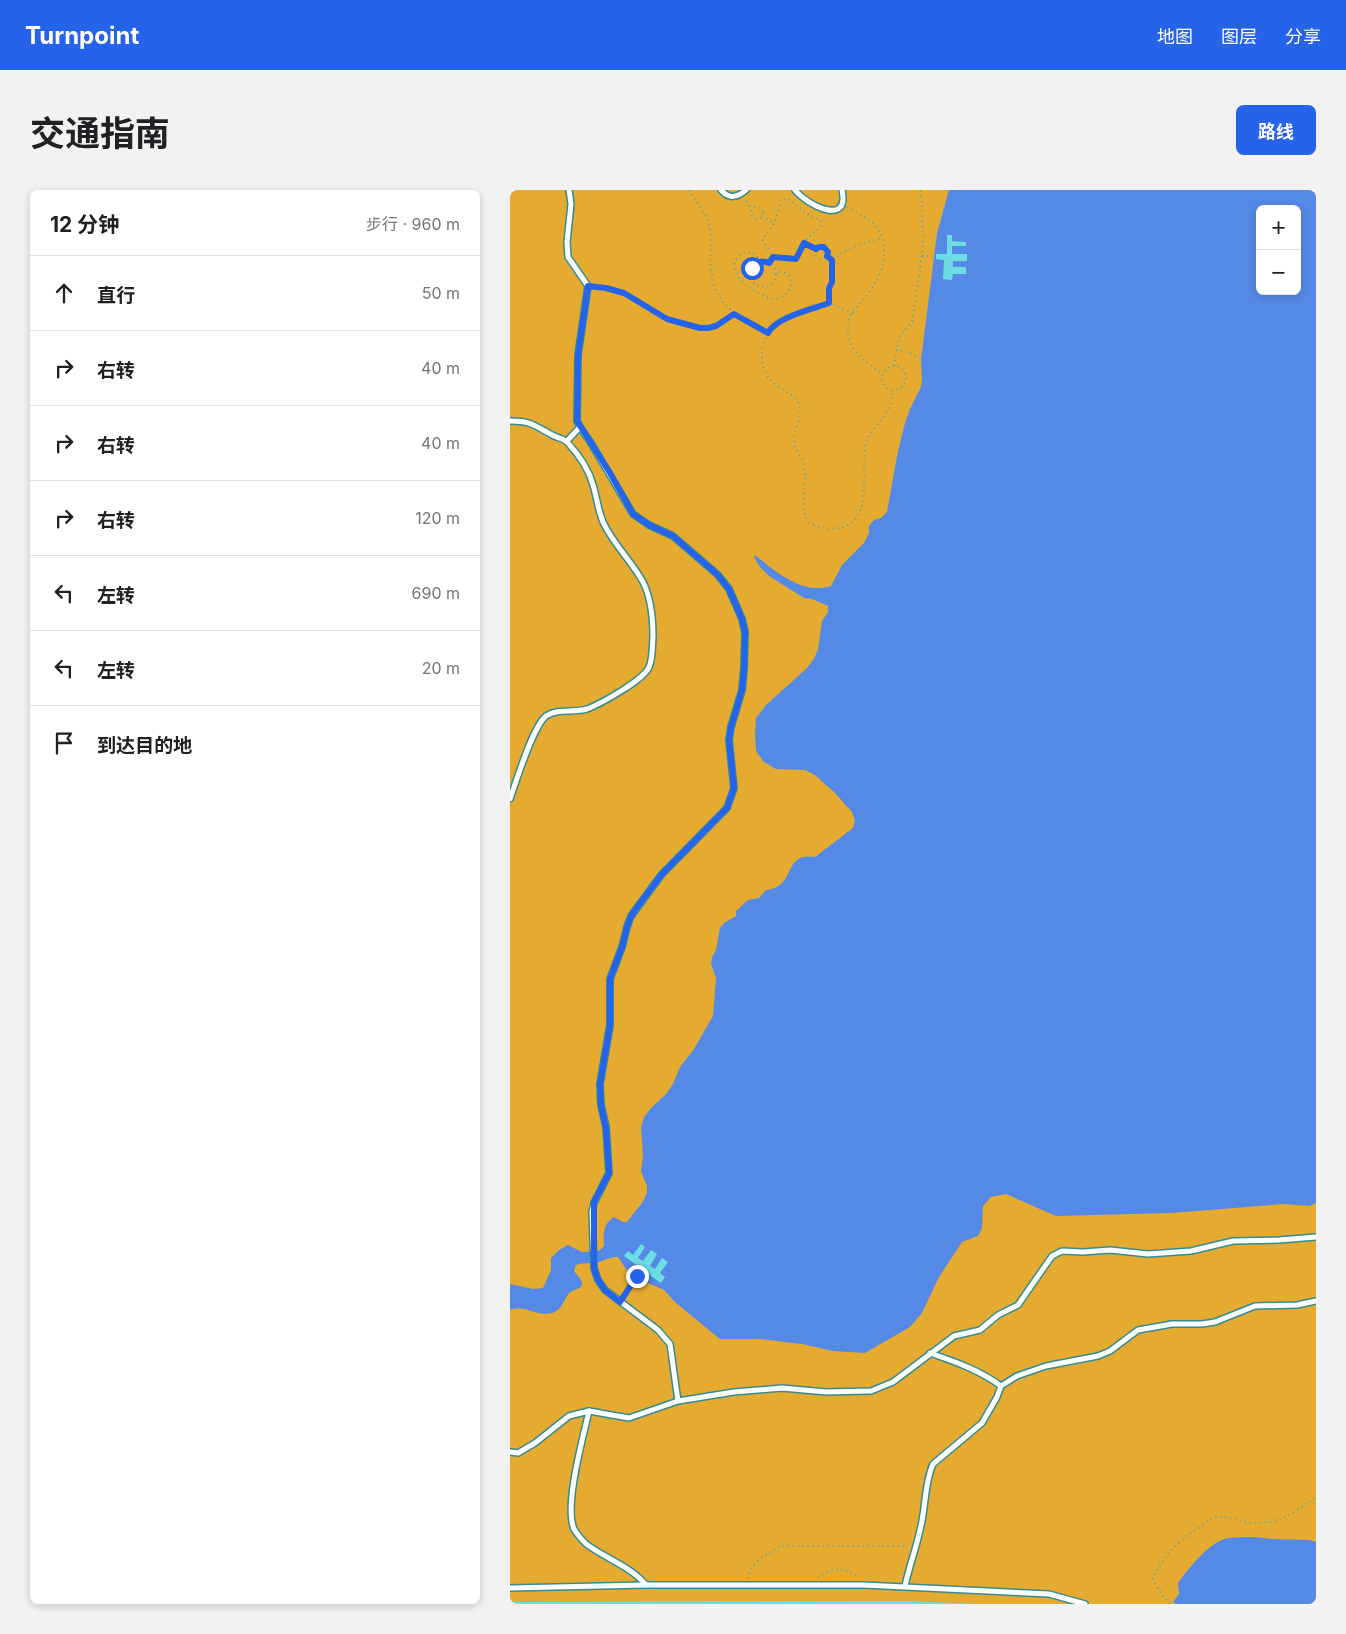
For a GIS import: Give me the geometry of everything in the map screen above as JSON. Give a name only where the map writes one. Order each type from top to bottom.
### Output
[{"type":"lane","points":[[569,190],[568,257],[588,286],[578,355],[577,421],[633,514],[649,525],[673,536],[718,575],[729,589],[742,619],[745,632],[746,649],[742,690],[729,740],[734,774],[734,788],[731,799],[727,808],[662,874],[631,916],[610,979],[610,1020],[600,1084],[601,1106],[606,1128],[609,1173],[594,1202],[594,1268],[598,1280],[605,1290],[658,1330],[670,1344],[678,1401]]},
{"type":"lane","points":[[721,190],[726,196],[734,197],[744,192]]},
{"type":"lane","points":[[795,190],[805,200],[822,209],[832,211],[842,203],[842,190]]},
{"type":"lane","points":[[510,420],[525,421],[539,426],[567,441],[585,466],[593,485],[597,504],[610,534],[643,582],[649,599],[652,619],[652,656],[643,676],[587,709],[560,711],[546,716],[537,727],[510,799]]},
{"type":"lane","points":[[567,441],[580,427]]},
{"type":"lane","points":[[510,1452],[518,1453],[535,1443],[569,1416],[589,1411],[629,1418],[678,1401],[734,1392],[782,1388],[826,1392],[872,1391],[893,1382],[954,1336],[980,1330],[998,1315],[1018,1305],[1052,1256],[1062,1251],[1110,1250],[1148,1254],[1191,1251],[1234,1242],[1316,1236]]},
{"type":"lane","points":[[905,1586],[920,1529],[929,1474],[933,1464],[982,1423],[998,1397],[1001,1386],[1017,1376],[1046,1366],[1098,1356],[1110,1351],[1138,1330],[1172,1324],[1215,1322],[1255,1306],[1297,1305],[1316,1301]]},
{"type":"lane","points":[[930,1353],[970,1367],[1001,1386]]},
{"type":"lane","points":[[589,1411],[570,1505],[574,1529],[587,1545],[628,1568],[646,1586]]},
{"type":"lane","points":[[510,1588],[905,1586],[1049,1594],[1085,1604]]},
{"type":"path","points":[[689,190],[706,216],[710,230],[713,283],[720,298],[734,314],[768,333]]},
{"type":"path","points":[[894,366],[899,337],[912,322],[922,256],[922,204],[920,190]]},
{"type":"path","points":[[744,192],[752,209],[751,215],[753,218],[759,219],[762,216]]},
{"type":"path","points":[[788,199],[807,214],[821,220],[822,227],[811,234],[796,259],[773,257],[762,239],[774,224],[780,200],[788,199]]},
{"type":"path","points":[[842,203],[874,224],[882,234],[885,248],[884,264],[878,279],[869,293],[850,316],[849,330],[854,350],[861,359],[883,374]]},
{"type":"path","points":[[752,209],[759,207],[762,210],[762,216]]},
{"type":"path","points":[[762,216],[774,224]]},
{"type":"path","points":[[832,260],[845,251],[882,238]]},
{"type":"path","points":[[804,243],[816,249]]},
{"type":"path","points":[[816,249],[821,246],[825,248],[828,252],[827,256]]},
{"type":"path","points":[[816,249],[815,255],[817,258],[823,259],[827,256]]},
{"type":"path","points":[[760,262],[758,256],[753,253],[740,254],[735,264],[735,274],[743,283],[772,299],[784,297],[788,292],[791,281],[789,275],[780,271],[776,272]]},
{"type":"path","points":[[827,256],[832,260]]},
{"type":"path","points":[[922,256],[936,256]]},
{"type":"path","points":[[769,263],[773,257]]},
{"type":"path","points":[[829,303],[829,288],[832,282],[832,260]]},
{"type":"path","points":[[760,262],[769,263],[776,272],[775,278],[770,284],[762,287],[758,286],[752,280],[750,272],[754,265],[760,262]]},
{"type":"path","points":[[588,286],[624,293],[667,319],[700,328],[716,326],[734,314]]},
{"type":"path","points":[[853,313],[829,303],[780,321],[770,330],[762,347],[764,370],[768,378],[799,403],[801,410],[794,440],[796,449],[805,465],[804,514],[807,521],[815,526],[837,528],[845,526],[859,513],[863,504],[864,465],[867,442],[873,430],[889,409],[892,402],[892,389]]},
{"type":"path","points":[[896,350],[908,352],[920,358]]},
{"type":"path","points":[[894,366],[902,368],[906,379],[903,386],[892,389],[885,386],[883,374],[887,368],[894,366]]},
{"type":"path","points":[[620,1302],[637,1276]]},
{"type":"path","points":[[1170,1604],[1153,1580],[1160,1563],[1171,1548],[1186,1536],[1213,1518],[1221,1516],[1255,1523],[1287,1517],[1316,1498]]},
{"type":"path","points":[[745,1586],[751,1568],[760,1559],[780,1546],[915,1546]]},
{"type":"path","points":[[814,1586],[816,1578],[823,1573],[838,1569],[855,1574],[864,1585]]},
{"type":"shaded area","points":[[510,190],[1316,190],[1316,1604],[979,1604],[907,1601],[510,1602]]},
{"type":"water","points":[[949,190],[1316,190],[1316,1203],[1310,1206],[1283,1204],[1172,1213],[1056,1216],[1006,1194],[991,1197],[983,1206],[982,1228],[978,1236],[962,1242],[939,1277],[922,1313],[910,1327],[865,1353],[833,1351],[802,1344],[759,1339],[720,1339],[676,1303],[664,1290],[639,1279],[626,1269],[618,1257],[576,1265],[574,1271],[581,1279],[582,1285],[580,1288],[569,1293],[560,1308],[555,1312],[547,1314],[521,1308],[510,1310],[510,1284],[533,1289],[543,1288],[551,1270],[551,1258],[559,1250],[568,1245],[582,1252],[599,1251],[604,1246],[605,1230],[610,1220],[614,1217],[627,1222],[642,1203],[647,1193],[647,1186],[641,1171],[643,1156],[641,1127],[644,1117],[673,1084],[680,1067],[694,1049],[713,1016],[716,978],[711,964],[720,928],[724,923],[736,916],[736,911],[748,900],[759,898],[766,890],[776,888],[782,883],[793,864],[798,860],[804,857],[815,857],[853,828],[855,821],[852,812],[815,775],[805,770],[776,769],[764,762],[756,751],[756,718],[766,705],[807,668],[814,659],[818,649],[822,621],[828,612],[828,606],[812,599],[804,598],[769,576],[754,557],[755,555],[781,575],[800,585],[821,588],[831,586],[842,565],[864,543],[869,533],[869,526],[874,520],[881,518],[887,512],[905,423],[921,387],[921,360],[937,233]]},
{"type":"water","points":[[1253,1537],[1310,1540],[1316,1542],[1316,1604],[1176,1604],[1173,1602],[1179,1594],[1178,1583],[1207,1550],[1221,1540],[1228,1538]]},
{"type":"pier","points":[[947,235],[952,235],[952,241],[966,242],[966,246],[952,246],[952,254],[967,254],[967,261],[953,261],[953,267],[966,267],[966,274],[953,274],[952,280],[943,279],[944,260],[936,259],[936,254],[947,254]]},
{"type":"pier","points":[[641,1244],[645,1247],[638,1258],[643,1261],[651,1250],[657,1254],[650,1266],[655,1269],[662,1258],[668,1262],[660,1273],[665,1277],[661,1283],[644,1271],[640,1278],[636,1275],[641,1268],[624,1256],[628,1251],[633,1255]]},
{"type":"route","points":[[637,1276],[620,1302],[605,1290],[598,1280],[594,1268],[592,1212],[594,1202],[609,1173],[606,1128],[601,1106],[600,1084],[610,1025],[610,979],[631,916],[662,874],[727,808],[731,799],[734,788],[734,774],[729,740],[742,690],[746,649],[745,632],[742,619],[729,589],[718,575],[673,536],[649,525],[633,514],[610,473],[580,427],[577,421],[578,355],[588,286],[624,293],[653,312],[683,324],[708,328],[716,326],[734,314],[768,333],[780,321],[829,303],[829,288],[832,282],[832,260],[827,256],[828,252],[824,247],[821,246],[816,249],[804,243],[796,259],[773,257],[769,263],[760,262],[752,268]]}]
